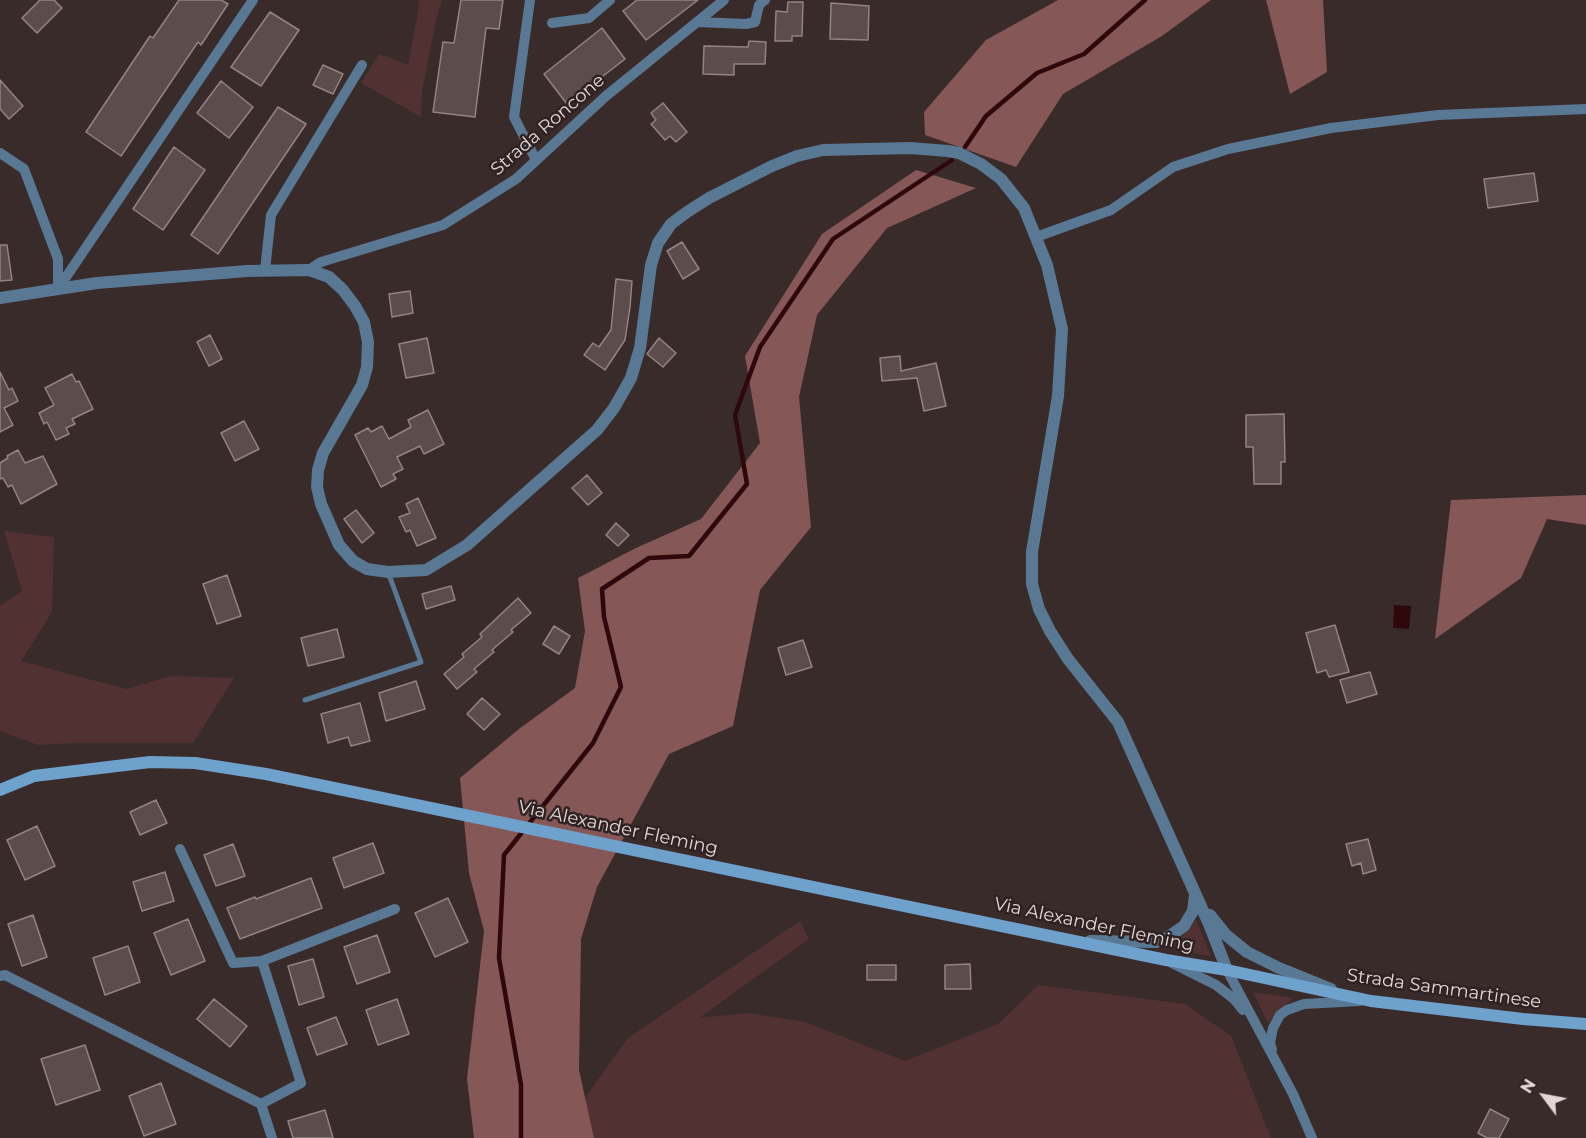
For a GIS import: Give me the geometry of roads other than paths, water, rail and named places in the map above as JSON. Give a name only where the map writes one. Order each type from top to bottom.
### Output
[{"type":"main road","name":"Via Alexander Fleming","points":[[0,790],[34,776],[54,773],[150,762],[195,763],[266,774],[1166,960],[1227,970]]},
{"type":"main road","name":"Strada Sammartinese","points":[[1227,970],[1371,1001],[1586,1024]]},
{"type":"street","points":[[58,289],[253,0]]},
{"type":"street","points":[[530,0],[513,117],[536,160]]},
{"type":"street","points":[[552,23],[589,18],[610,0]]},
{"type":"street","name":"Strada Roncone","points":[[309,270],[321,262],[443,225],[516,178],[606,96],[724,0]]},
{"type":"street","points":[[697,22],[746,24],[755,22],[759,5],[765,0]]},
{"type":"street","points":[[265,270],[271,215],[362,65]]},
{"type":"street","points":[[1036,237],[1111,210],[1173,167],[1228,149],[1331,128],[1438,115],[1586,109]]},
{"type":"street","points":[[0,298],[108,282],[265,270],[309,270],[329,278],[343,290],[355,306],[364,322],[368,342],[367,367],[362,385],[323,453],[318,470],[317,487],[321,504],[339,545],[353,561],[367,568],[388,573],[426,570],[467,545],[597,430],[614,408],[631,378],[640,348],[651,265],[658,243],[671,224],[709,198],[772,166],[797,156],[823,150],[910,148],[948,151],[959,153],[981,164],[1001,179],[1024,208],[1047,265],[1062,329],[1058,396],[1032,552],[1032,584],[1039,609],[1068,659],[1118,722],[1227,970],[1293,1094],[1312,1138]]},
{"type":"street","points":[[0,153],[24,169],[58,259],[58,289]]},
{"type":"street","points":[[180,849],[233,963],[262,961],[395,909]]},
{"type":"street","points":[[1082,941],[1156,942],[1164,940],[1179,932],[1189,919],[1193,911],[1195,894]]},
{"type":"street","points":[[1195,894],[1226,935],[1247,952],[1279,968],[1350,996]]},
{"type":"street","points":[[1166,960],[1216,985],[1234,999],[1258,1028]]},
{"type":"street","points":[[261,1104],[301,1083],[262,961]]},
{"type":"street","points":[[0,976],[5,975],[261,1104],[272,1138]]},
{"type":"street","points":[[1274,1059],[1270,1043],[1273,1028],[1287,1010],[1304,1004],[1371,1001]]},
{"type":"lane","points":[[306,700],[421,662],[388,573]]},
{"type":"waterway","points":[[965,147],[986,116],[1037,73],[1084,54],[1145,0]]},
{"type":"waterway","points":[[521,1138],[521,1085],[499,958],[504,855],[593,743],[621,687],[604,617],[602,589],[649,558],[689,556],[747,484],[735,415],[760,347],[833,239],[952,160]]}]
